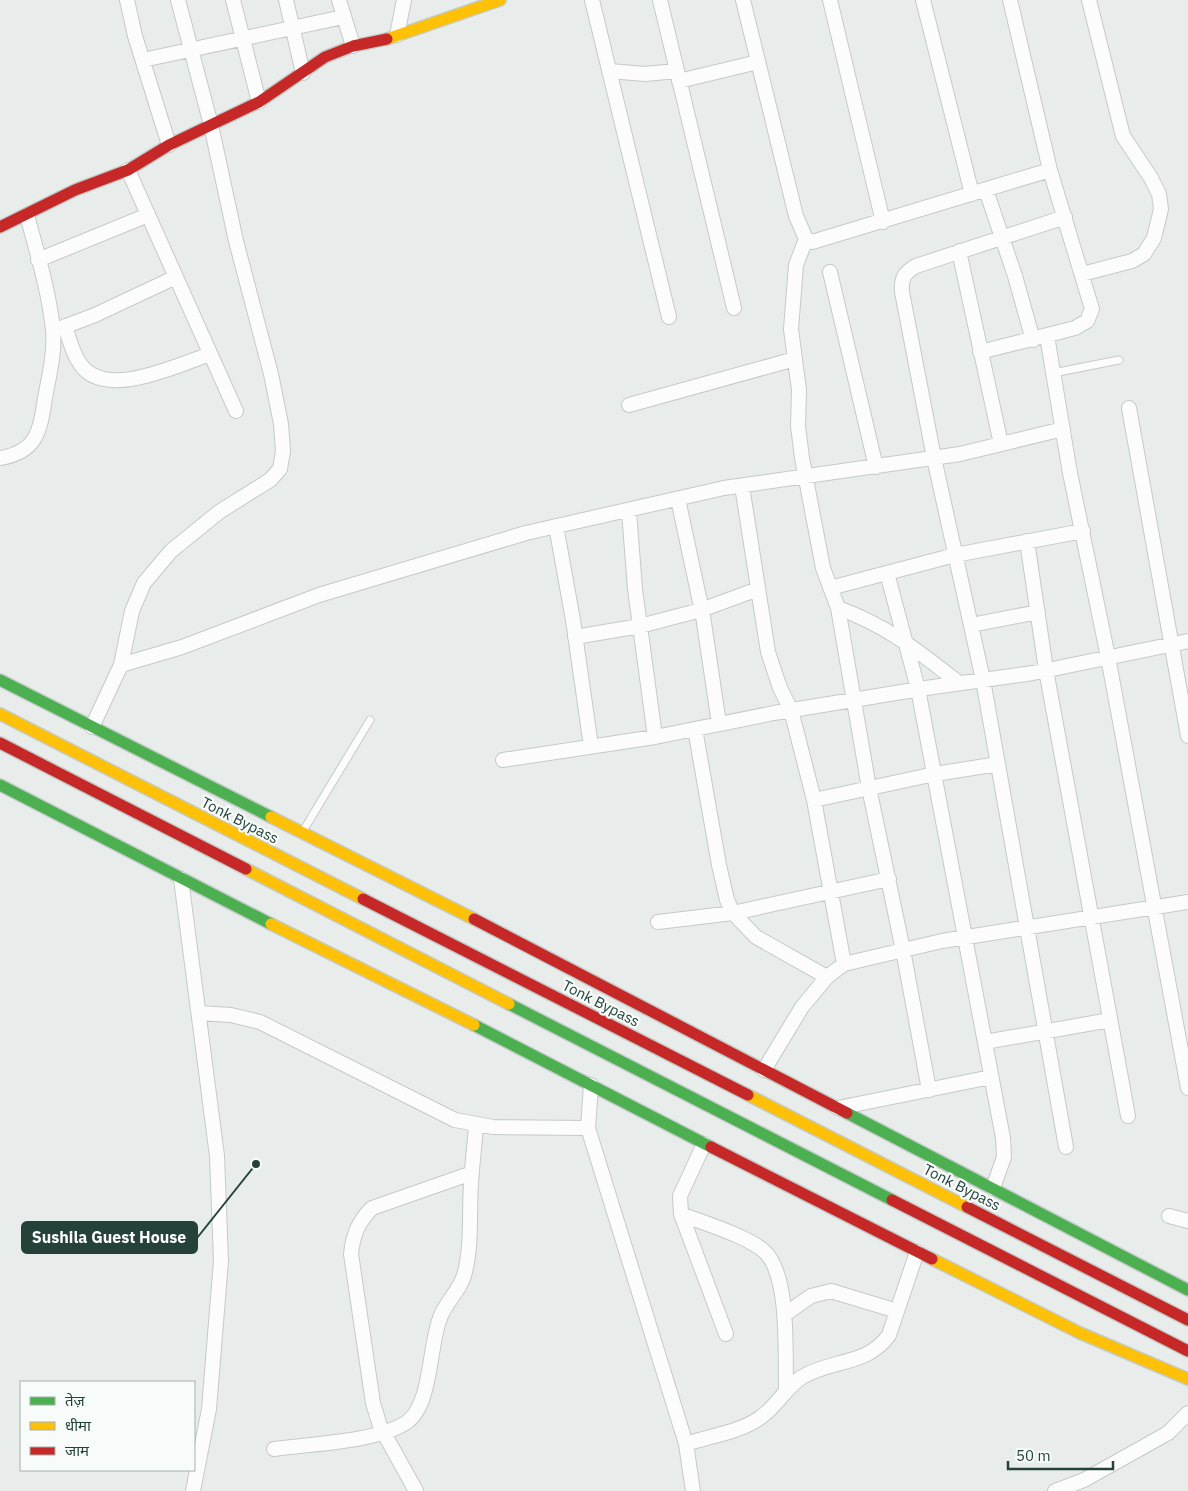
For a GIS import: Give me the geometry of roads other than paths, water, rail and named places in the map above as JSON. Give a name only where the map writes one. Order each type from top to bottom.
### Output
[{"type":"main road","points":[[0,228],[75,190],[128,170],[169,145],[259,102],[325,56],[353,46],[397,35],[500,0]]},
{"type":"main road","points":[[0,680],[452,907],[1188,1290]]},
{"type":"main road","name":"Tonk Bypass","points":[[0,714],[1188,1320]]},
{"type":"main road","points":[[0,743],[1188,1351]]},
{"type":"main road","points":[[0,785],[181,879],[591,1085],[917,1252],[1080,1333],[1188,1379]]},
{"type":"street","points":[[127,0],[169,145]]},
{"type":"street","points":[[92,726],[122,665],[132,611],[144,583],[171,550],[219,512],[270,480],[280,469],[283,450],[281,424],[271,374],[236,241],[211,125],[178,0]]},
{"type":"street","points":[[233,0],[241,38],[259,102]]},
{"type":"street","points":[[286,0],[303,73]]},
{"type":"street","points":[[339,0],[353,46]]},
{"type":"street","points":[[397,35],[404,0]]},
{"type":"street","points":[[592,0],[669,317]]},
{"type":"street","points":[[660,0],[734,308]]},
{"type":"street","points":[[743,0],[796,216],[806,239],[812,242],[823,240],[1050,170]]},
{"type":"street","points":[[830,0],[884,222]]},
{"type":"street","points":[[923,0],[972,194]]},
{"type":"street","points":[[980,352],[1075,328],[1087,322],[1091,316],[1092,309],[1050,170],[1010,0]]},
{"type":"street","points":[[1082,274],[1132,261],[1144,254],[1154,238],[1161,209],[1152,178],[1123,136],[1089,0]]},
{"type":"street","points":[[143,60],[343,17]]},
{"type":"street","points":[[609,71],[678,76],[758,62]]},
{"type":"street","points":[[128,170],[236,411]]},
{"type":"street","points":[[986,190],[1032,340]]},
{"type":"street","points":[[27,215],[38,260],[59,329],[79,363],[92,376],[105,380],[131,380],[210,354]]},
{"type":"street","points":[[38,260],[148,215]]},
{"type":"street","points":[[1065,217],[916,266],[906,272],[902,281],[902,292],[934,458],[983,680],[1066,1147]]},
{"type":"street","points":[[806,239],[796,265],[792,295],[791,329],[799,390],[798,426],[805,477],[823,568],[838,608],[870,788],[929,1090]]},
{"type":"street","points":[[959,251],[1001,444]]},
{"type":"street","points":[[830,272],[876,467]]},
{"type":"street","points":[[59,329],[95,315],[176,277]]},
{"type":"street","points":[[0,458],[11,456],[26,449],[37,437],[52,354],[59,329]]},
{"type":"street","points":[[1047,336],[1188,1088]]},
{"type":"street","points":[[629,405],[795,359]]},
{"type":"street","points":[[1129,408],[1188,736]]},
{"type":"street","points":[[122,665],[182,648],[319,595],[526,533],[678,500],[724,488],[934,458],[1063,429]]},
{"type":"street","points":[[742,486],[768,652],[780,688],[791,710],[814,800],[844,964]]},
{"type":"street","points":[[678,500],[701,610],[719,724]]},
{"type":"street","points":[[628,511],[640,626],[655,737]]},
{"type":"street","points":[[556,526],[576,637],[591,746]]},
{"type":"street","points":[[830,588],[955,555],[1083,531]]},
{"type":"street","points":[[1027,541],[1046,670],[1128,1116]]},
{"type":"street","points":[[887,573],[918,689],[985,1042],[1004,1157],[993,1188]]},
{"type":"street","points":[[576,637],[640,626],[701,610],[758,589]]},
{"type":"street","points":[[838,608],[868,619],[906,641],[959,683]]},
{"type":"street","points":[[970,625],[1038,612]]},
{"type":"street","points":[[503,760],[655,737],[791,710],[1046,670],[1188,640]]},
{"type":"street","points":[[695,728],[719,865],[727,900],[733,913],[756,937],[827,977]]},
{"type":"street","points":[[814,800],[934,774],[998,764]]},
{"type":"street","points":[[658,922],[733,913],[831,893],[889,878]]},
{"type":"street","points":[[181,879],[217,1156],[221,1261],[209,1409],[193,1491]]},
{"type":"street","points":[[764,1070],[802,1006],[827,977],[844,964],[965,937],[1188,902]]},
{"type":"street","points":[[199,1013],[231,1015],[260,1022],[455,1120],[493,1127],[588,1128]]},
{"type":"street","points":[[985,1042],[1110,1020]]},
{"type":"street","points":[[838,1108],[991,1077]]},
{"type":"street","points":[[591,1085],[588,1128],[686,1444],[693,1491]]},
{"type":"street","points":[[274,1449],[384,1434],[408,1421],[417,1410],[428,1378],[439,1319],[456,1294],[465,1274],[469,1248],[476,1124]]},
{"type":"street","points":[[704,1144],[680,1196],[681,1214],[726,1334]]},
{"type":"street","points":[[416,1491],[384,1434],[372,1402],[351,1254],[353,1236],[361,1219],[372,1208],[472,1173]]},
{"type":"street","points":[[681,1214],[732,1234],[765,1252],[771,1260],[781,1285],[784,1315],[786,1390]]},
{"type":"street","points":[[1169,1216],[1188,1221]]},
{"type":"street","points":[[686,1444],[751,1423],[762,1416],[786,1390],[802,1377],[823,1367],[865,1357],[880,1347],[889,1335],[917,1252]]},
{"type":"street","points":[[784,1315],[811,1296],[830,1291],[897,1311]]},
{"type":"street","points":[[1055,1491],[1084,1480],[1168,1433],[1188,1413]]},
{"type":"lane","points":[[1053,373],[1119,360]]},
{"type":"lane","points":[[302,832],[370,720]]},
{"type":"place","name":"Sushila Guest House","points":[[256,1164]]}]
